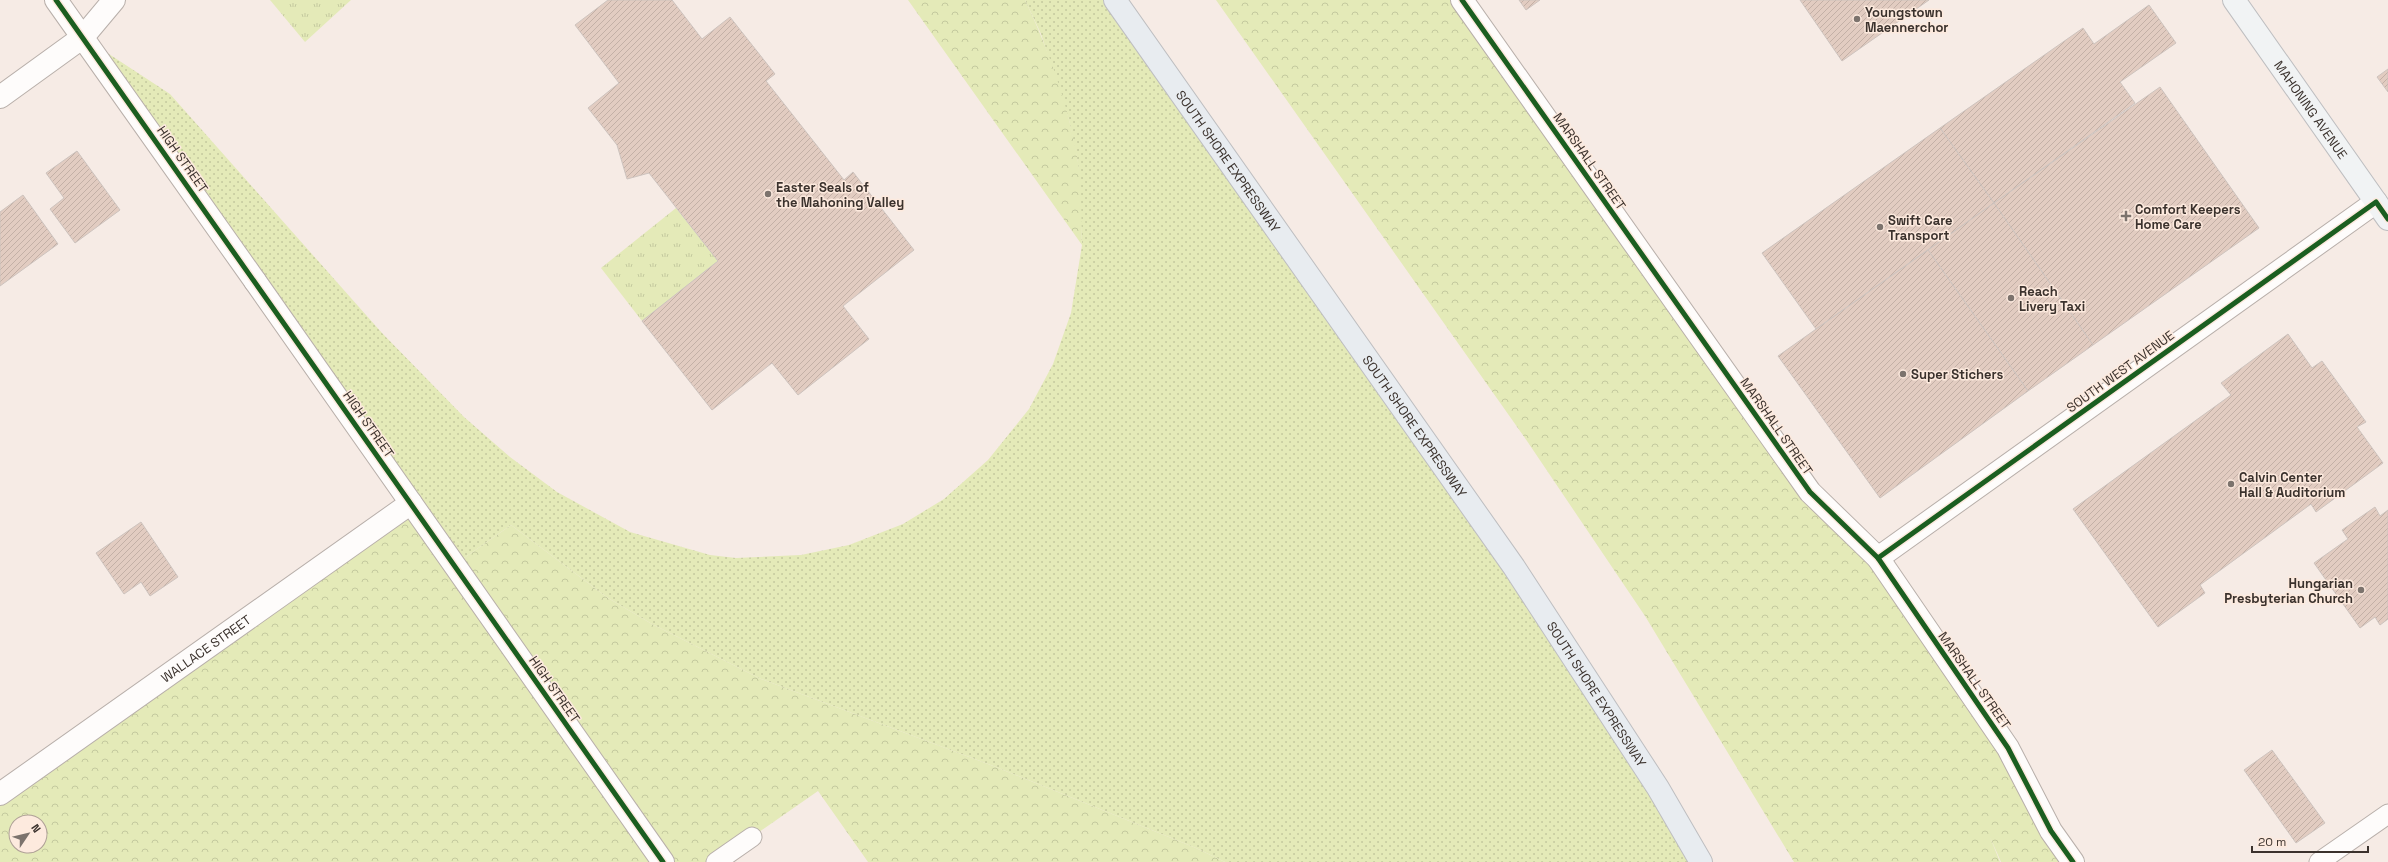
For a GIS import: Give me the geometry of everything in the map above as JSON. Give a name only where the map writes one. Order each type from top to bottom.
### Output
[{"type":"highway","name":"SOUTH SHORE EXPRESSWAY","points":[[1115,0],[1514,567],[1658,788],[1701,862]]},
{"type":"main road","name":"MAHONING AVENUE","points":[[2234,0],[2388,219]]},
{"type":"street","name":"HIGH STREET","points":[[56,0],[663,862]]},
{"type":"street","points":[[0,97],[83,37],[114,0]]},
{"type":"street","name":"MARSHALL STREET","points":[[1462,0],[1810,492],[1878,558],[2008,748],[2051,831],[2073,862]]},
{"type":"street","name":"SOUTH WEST AVENUE","points":[[1878,558],[2376,202]]},
{"type":"street","name":"WALLACE STREET","points":[[0,794],[411,503]]},
{"type":"lane","points":[[2319,862],[2388,814]]},
{"type":"lane","points":[[716,862],[752,837]]},
{"type":"green space","points":[[270,0],[351,0],[305,42]]},
{"type":"green space","points":[[908,0],[1025,0],[1034,19],[1057,79],[1074,141],[1081,193],[1082,245]]},
{"type":"green space","points":[[1025,0],[1115,0],[1407,412],[1701,862],[1225,862],[1196,848],[996,767],[761,679],[652,624],[608,598],[511,525],[454,565],[83,37],[170,94],[382,333],[464,417],[510,457],[557,492],[630,532],[710,555],[736,558],[801,555],[849,545],[903,524],[944,499],[988,460],[1029,409],[1053,364],[1071,313],[1082,245],[1078,163],[1069,120],[1041,34]]},
{"type":"green space","points":[[1216,0],[1462,0],[1810,492],[1878,558],[2073,862],[2001,862],[1990,837],[2000,862],[1794,862],[1645,616],[1527,441]]},
{"type":"green space","points":[[676,208],[718,261],[642,321],[601,268]]},
{"type":"green space","points":[[411,503],[454,565],[511,525],[608,598],[652,624],[761,679],[996,767],[1196,848],[1225,862],[868,862],[818,791],[716,862],[0,862],[0,794]]},
{"type":"building","name":"Easter Seals of the Mahoning Valley","points":[[608,0],[672,0],[702,39],[730,17],[775,74],[766,81],[844,180],[853,172],[914,250],[843,306],[869,339],[798,395],[772,363],[712,410],[642,321],[718,261],[649,173],[627,179],[617,145],[588,108],[619,83],[575,25]]},
{"type":"building","points":[[1519,0],[1540,0],[1526,10]]},
{"type":"building","name":"Youngstown Maennerchor","points":[[1800,0],[1929,0],[1842,61]]},
{"type":"building","points":[[2149,5],[2176,43],[2120,82],[2135,103],[1994,203],[1940,128],[2083,28],[2094,44]]},
{"type":"building","points":[[2388,69],[2388,92],[2377,77]]},
{"type":"building","name":"Comfort Keepers Home Care","points":[[2160,87],[2259,228],[2093,345],[1994,203]]},
{"type":"building","name":"Swift Care Transport","points":[[1940,128],[1994,203],[1816,329],[1762,253]]},
{"type":"building","points":[[77,151],[120,210],[75,243],[50,209],[64,198],[46,173]]},
{"type":"building","points":[[23,195],[58,244],[0,286],[0,212]]},
{"type":"building","name":"Reach Livery Taxi","points":[[1994,203],[2093,345],[2028,391],[1928,250]]},
{"type":"building","name":"Super Stichers","points":[[1928,250],[2028,391],[1880,498],[1778,356]]},
{"type":"building","name":"Calvin Center Hall & Auditorium","points":[[2288,334],[2312,368],[2322,361],[2366,422],[2357,427],[2383,463],[2316,512],[2311,504],[2200,585],[2205,593],[2158,627],[2073,509],[2231,395],[2221,383]]},
{"type":"building","name":"Hungarian Presbyterian Church","points":[[2375,507],[2380,516],[2388,510],[2388,619],[2380,625],[2375,617],[2360,628],[2314,563],[2348,539],[2342,530]]},
{"type":"building","points":[[141,522],[178,577],[150,596],[141,582],[124,594],[96,553]]},
{"type":"building","points":[[2272,750],[2325,823],[2296,843],[2244,770]]},
{"type":"cycle path","points":[[56,0],[663,862]]},
{"type":"cycle path","points":[[1462,0],[1810,492],[1878,558],[2008,748],[2051,831],[2073,862]]},
{"type":"cycle path","points":[[1878,558],[2376,202],[2388,219]]},
{"type":"place","name":"Youngstown Maennerchor","points":[[1857,19]]},
{"type":"place","name":"Easter Seals of the Mahoning Valley","points":[[768,194]]},
{"type":"place","name":"Comfort Keepers Home Care","points":[[2126,216]]},
{"type":"place","name":"Swift Care Transport","points":[[1880,227]]},
{"type":"place","name":"Reach Livery Taxi","points":[[2011,298]]},
{"type":"place","name":"Super Stichers","points":[[1903,374]]},
{"type":"place","name":"Calvin Center Hall & Auditorium","points":[[2231,484]]},
{"type":"place","name":"Hungarian Presbyterian Church","points":[[2361,590]]}]
